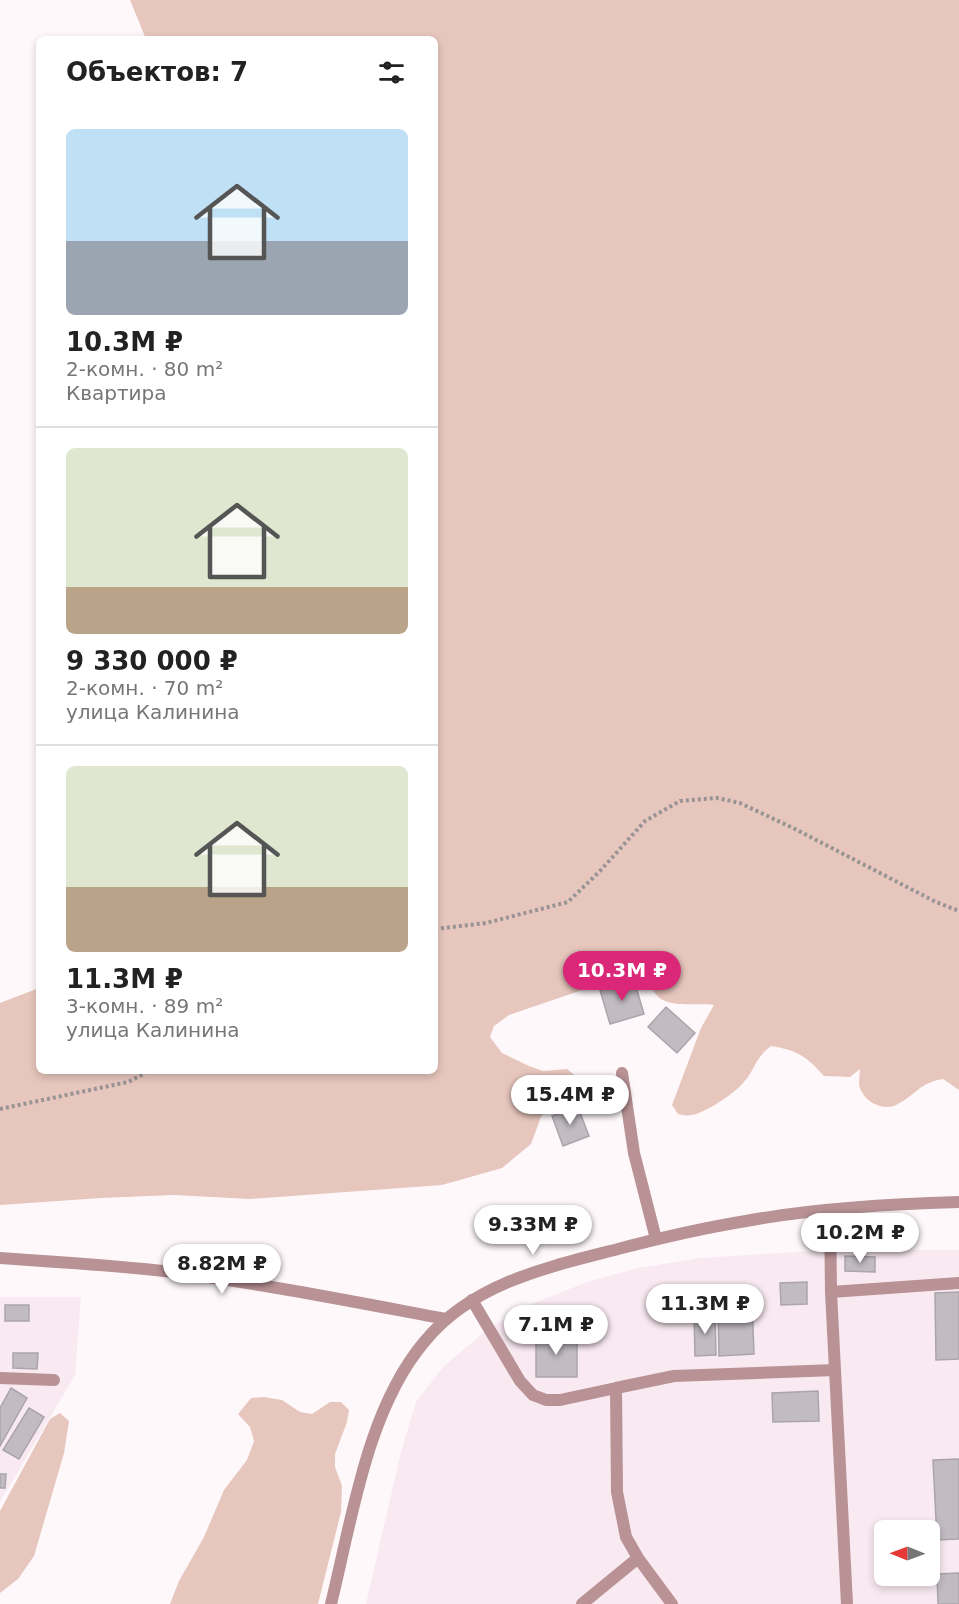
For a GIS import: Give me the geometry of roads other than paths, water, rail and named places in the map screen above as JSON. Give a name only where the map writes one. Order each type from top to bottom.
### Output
[{"type":"street","points":[[622,1073],[634,1153],[656,1239]]},
{"type":"street","points":[[331,1604],[366,1459],[378,1426],[406,1369],[424,1342],[446,1318],[472,1300],[524,1275],[656,1239],[746,1221],[830,1210],[959,1202]]},
{"type":"street","points":[[830,1210],[831,1292],[847,1604]]},
{"type":"street","points":[[0,1258],[172,1272],[446,1318]]},
{"type":"street","points":[[831,1292],[959,1283]]},
{"type":"street","points":[[472,1300],[520,1381],[533,1395],[546,1400],[560,1400],[674,1376],[835,1370]]},
{"type":"street","points":[[0,1378],[54,1380]]},
{"type":"street","points":[[616,1388],[618,1500],[626,1537],[638,1558],[672,1604]]},
{"type":"street","points":[[582,1604],[638,1558]]}]
